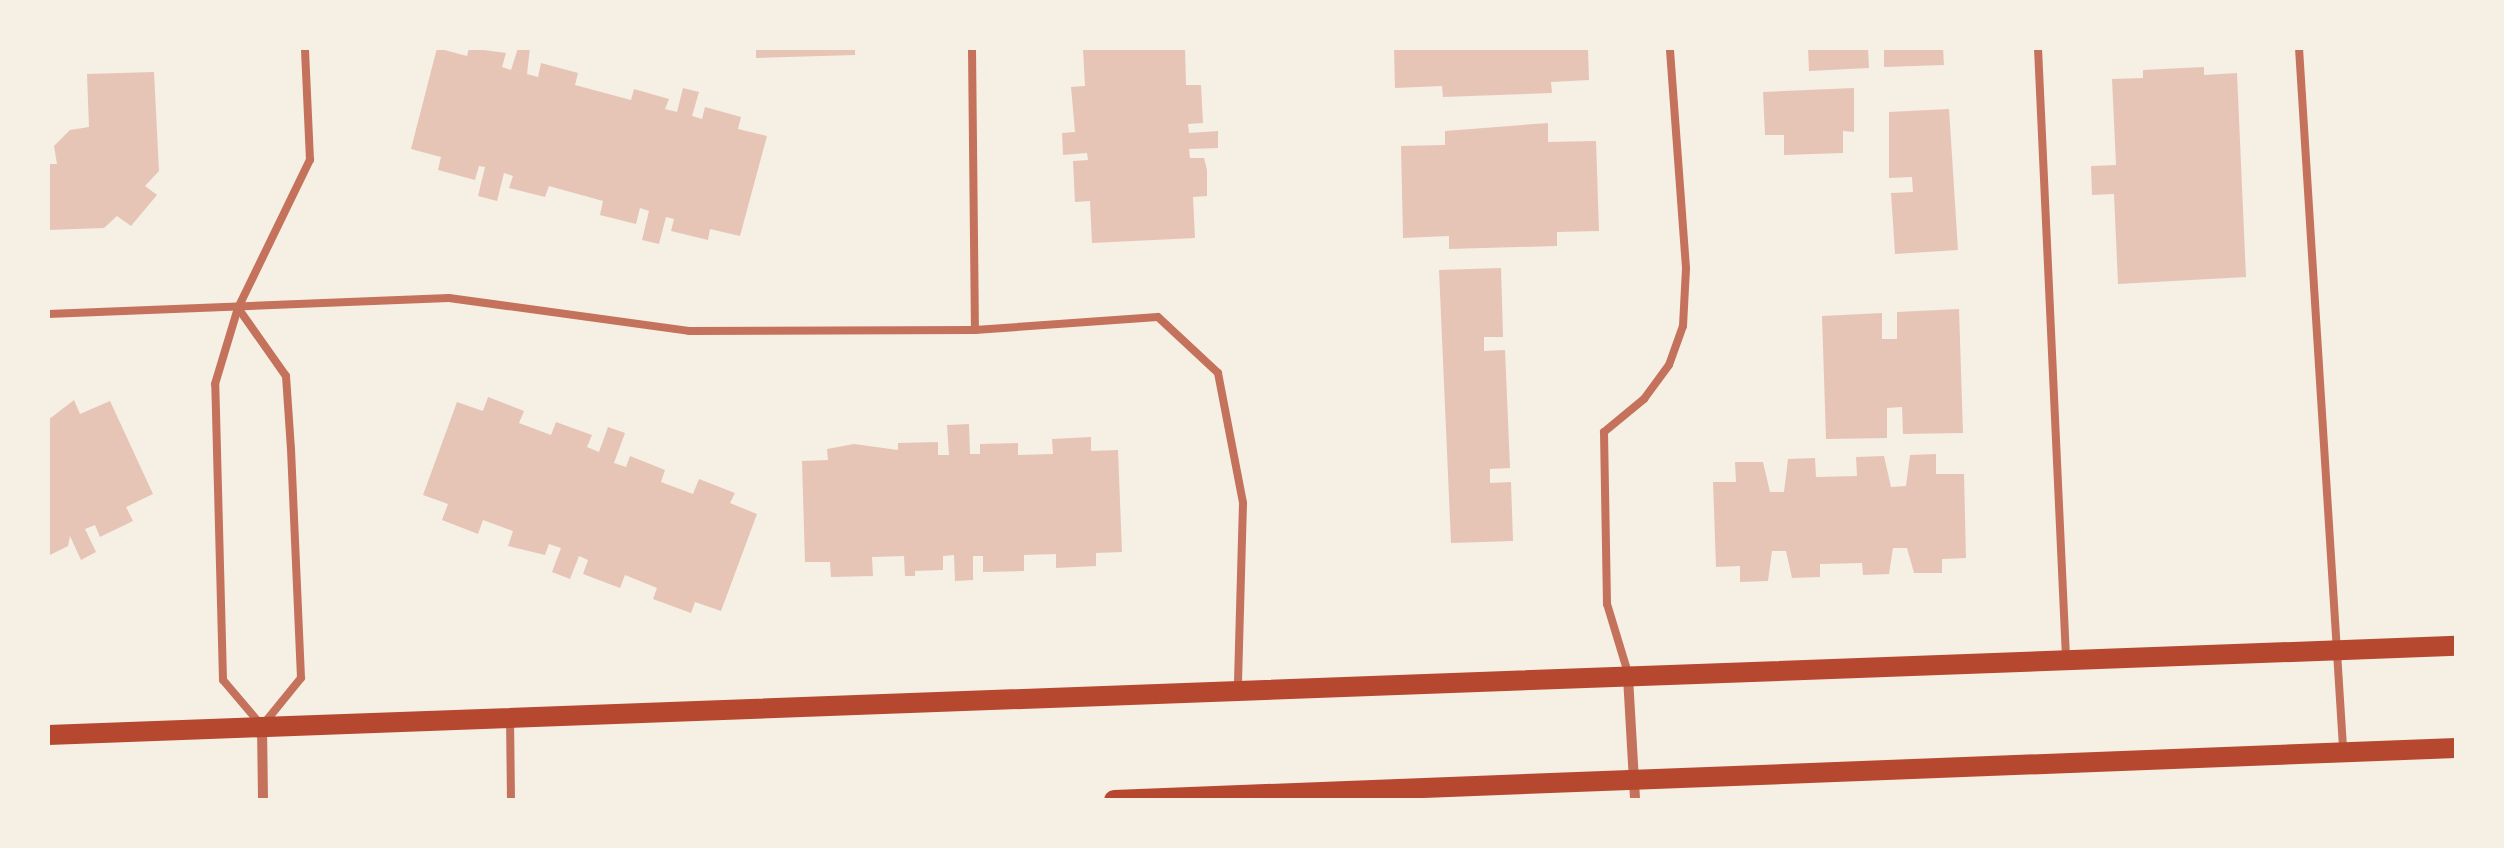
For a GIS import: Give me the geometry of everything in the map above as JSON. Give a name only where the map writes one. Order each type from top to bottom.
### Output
[{"type":"main road","points":[[48,736],[1238,696],[1628,673],[2456,646]]},
{"type":"main road","points":[[1114,800],[1635,790],[2456,748]]},
{"type":"street","points":[[1628,673],[1635,790]]},
{"type":"street","points":[[262,726],[263,800]]},
{"type":"lane","points":[[238,308],[286,376],[301,678],[262,726],[223,680],[215,384],[238,308],[310,160],[305,48]]},
{"type":"lane","points":[[972,48],[975,330]]},
{"type":"lane","points":[[1628,673],[1607,604],[1604,432],[1644,399],[1669,366],[1683,326],[1686,268],[1670,48]]},
{"type":"lane","points":[[2038,48],[2066,659]]},
{"type":"lane","points":[[2298,48],[2341,650],[2343,753]]},
{"type":"lane","points":[[48,314],[450,298],[689,330],[975,330],[1158,318],[1218,373],[1243,502],[1238,696]]},
{"type":"lane","points":[[510,718],[512,800]]},
{"type":"building","points":[[437,48],[467,56],[469,48],[506,53],[502,67],[511,70],[518,48],[530,48],[527,74],[538,77],[541,63],[578,73],[575,85],[631,100],[634,89],[669,99],[665,109],[677,112],[683,88],[699,92],[692,116],[702,119],[705,107],[741,117],[738,129],[767,136],[740,236],[710,229],[708,240],[671,231],[674,219],[666,217],[659,244],[642,240],[649,211],[640,208],[636,224],[600,215],[603,201],[549,186],[545,197],[509,188],[513,176],[504,173],[497,201],[478,196],[485,167],[479,166],[475,180],[438,170],[441,157],[411,149]]},
{"type":"building","points":[[756,48],[855,48],[855,55],[756,58]]},
{"type":"building","points":[[1185,48],[1186,85],[1201,85],[1203,123],[1188,124],[1189,133],[1218,131],[1218,148],[1189,149],[1190,158],[1204,158],[1207,170],[1207,196],[1193,197],[1195,238],[1092,243],[1090,201],[1075,202],[1073,161],[1088,160],[1087,153],[1063,155],[1062,133],[1075,132],[1071,87],[1085,86],[1083,49]]},
{"type":"building","points":[[1394,48],[1588,48],[1589,80],[1551,82],[1552,93],[1443,97],[1442,86],[1395,88]]},
{"type":"building","points":[[1808,48],[1868,48],[1869,68],[1809,71]]},
{"type":"building","points":[[1884,48],[1943,48],[1944,65],[1884,67]]},
{"type":"building","points":[[2204,67],[2204,75],[2237,73],[2246,277],[2118,284],[2114,194],[2092,195],[2091,166],[2116,165],[2112,79],[2143,78],[2143,70]]},
{"type":"building","points":[[154,72],[159,171],[145,186],[157,195],[131,226],[117,216],[104,228],[48,230],[48,164],[57,164],[54,146],[70,130],[89,127],[87,74]]},
{"type":"building","points":[[1854,88],[1854,132],[1843,131],[1843,153],[1784,155],[1784,135],[1765,135],[1763,92]]},
{"type":"building","points":[[1949,109],[1958,250],[1895,254],[1891,193],[1913,192],[1912,177],[1889,178],[1889,112]]},
{"type":"building","points":[[1548,123],[1548,142],[1596,141],[1599,231],[1557,232],[1557,246],[1449,249],[1449,236],[1403,238],[1401,146],[1445,145],[1445,131]]},
{"type":"building","points":[[1501,268],[1503,337],[1484,337],[1484,351],[1505,350],[1510,468],[1490,469],[1490,483],[1511,482],[1513,541],[1451,543],[1439,270]]},
{"type":"building","points":[[1959,309],[1963,433],[1903,434],[1902,407],[1887,408],[1887,438],[1826,439],[1822,316],[1882,313],[1882,339],[1897,339],[1897,312]]},
{"type":"building","points":[[488,397],[524,411],[519,423],[551,435],[556,422],[592,435],[587,447],[599,452],[608,427],[625,433],[614,463],[626,467],[630,456],[665,470],[661,482],[693,494],[699,479],[735,493],[730,503],[757,514],[721,611],[695,602],[691,613],[653,599],[657,588],[625,575],[620,588],[583,574],[588,560],[579,556],[570,579],[552,572],[561,548],[549,544],[545,555],[508,546],[513,531],[483,520],[478,534],[442,520],[448,504],[423,495],[457,402],[483,411]]},
{"type":"building","points":[[74,400],[80,414],[110,401],[153,494],[126,507],[133,521],[100,537],[95,525],[85,529],[96,552],[81,560],[70,536],[68,546],[48,556],[48,420]]},
{"type":"building","points":[[969,424],[970,454],[980,454],[980,444],[1018,443],[1018,455],[1053,454],[1052,439],[1091,437],[1091,451],[1118,450],[1122,552],[1096,553],[1096,566],[1056,568],[1056,554],[1024,555],[1024,571],[983,572],[983,556],[973,556],[973,580],[955,581],[954,555],[943,556],[943,570],[915,571],[915,576],[905,576],[904,556],[872,557],[873,576],[831,577],[830,562],[805,562],[802,461],[828,460],[827,449],[854,444],[898,450],[898,443],[938,442],[938,455],[949,455],[947,425]]},
{"type":"building","points":[[1936,454],[1936,474],[1964,474],[1966,558],[1942,559],[1942,573],[1914,573],[1907,548],[1893,548],[1889,574],[1863,575],[1862,563],[1820,564],[1820,577],[1792,578],[1786,551],[1772,551],[1768,581],[1740,582],[1740,566],[1716,567],[1713,482],[1736,482],[1735,462],[1763,462],[1770,492],[1784,492],[1788,459],[1815,458],[1816,477],[1857,476],[1856,457],[1884,456],[1891,487],[1906,486],[1910,455]]}]
